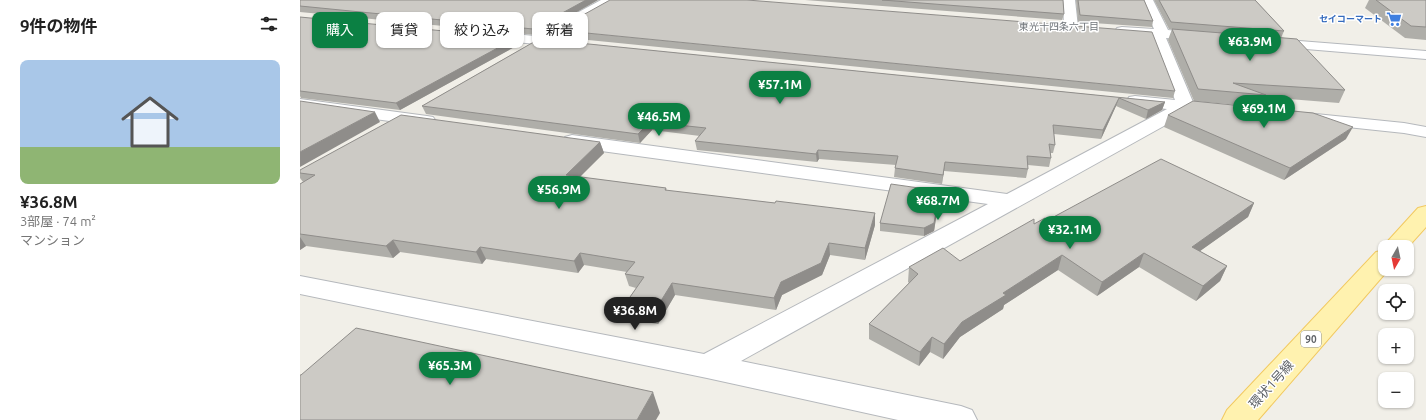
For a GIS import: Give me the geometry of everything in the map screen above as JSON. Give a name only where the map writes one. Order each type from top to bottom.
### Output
[{"type":"main road","points":[[1401,240],[1426,213]]},
{"type":"main road","name":"環状1号線","points":[[1238,420],[1378,266]]},
{"type":"street","points":[[588,13],[610,0]]},
{"type":"street","points":[[1068,0],[1071,27]]},
{"type":"street","points":[[1147,0],[1186,106]]},
{"type":"street","points":[[1056,26],[1087,28]]},
{"type":"street","points":[[1110,30],[1211,38]]},
{"type":"street","points":[[1259,42],[1426,55]]},
{"type":"street","points":[[519,52],[532,45]]},
{"type":"street","points":[[1123,100],[1225,110]]},
{"type":"street","points":[[300,104],[444,123]]},
{"type":"street","points":[[384,130],[425,106]]},
{"type":"street","points":[[707,366],[1186,106]]},
{"type":"street","points":[[1295,117],[1404,128],[1426,132]]},
{"type":"street","points":[[555,138],[1013,201]]},
{"type":"street","points":[[300,285],[707,366],[961,420]]},
{"type":"building","points":[[300,0],[586,0],[564,12],[532,12],[532,29],[524,28],[524,12],[440,12],[440,20],[432,19],[432,12],[376,12],[376,14],[300,6]]},
{"type":"building","points":[[610,0],[747,0],[1152,32],[1175,91],[588,33],[588,12]]},
{"type":"building","points":[[882,0],[1063,0],[1064,14]]},
{"type":"building","points":[[1078,0],[1144,0],[1153,21],[1080,15]]},
{"type":"building","points":[[1159,0],[1255,0],[1284,31],[1171,22]]},
{"type":"building","points":[[1376,0],[1426,0],[1426,27],[1411,26]]},
{"type":"building","points":[[300,17],[312,18],[312,48],[368,48],[368,24],[376,24],[376,48],[432,48],[432,30],[440,31],[440,48],[498,48],[396,103],[300,91]]},
{"type":"building","points":[[1172,29],[1297,39],[1345,90],[1233,83],[1266,95],[1198,89]]},
{"type":"building","points":[[532,43],[532,48],[588,48],[588,44],[1165,102],[1148,110],[1119,98],[1103,130],[1053,125],[1055,145],[1049,144],[1051,158],[1027,156],[1028,169],[945,162],[943,175],[895,168],[898,156],[818,150],[816,154],[695,141],[706,128],[650,122],[638,134],[422,106]]},
{"type":"building","points":[[300,101],[375,112],[300,152]]},
{"type":"building","points":[[1193,101],[1313,113],[1353,127],[1290,168],[1168,115]]},
{"type":"building","points":[[401,115],[600,142],[566,175],[666,188],[665,190],[875,213],[865,248],[829,243],[821,263],[781,282],[774,298],[672,283],[654,312],[623,307],[644,277],[625,274],[635,262],[580,253],[574,261],[480,247],[476,252],[393,240],[386,246],[300,234],[300,184],[315,175],[300,173],[300,170]]},
{"type":"building","points":[[1161,159],[1254,203],[1192,247],[1227,266],[1203,286],[1144,253],[1102,282],[1062,255],[1003,293],[1006,295],[962,322],[944,344],[932,337],[920,352],[869,324],[918,274],[909,267],[943,248],[960,261],[1034,219],[1034,224],[1045,218],[1048,220]]},
{"type":"building","points":[[891,184],[940,191],[934,223],[924,228],[880,223]]},
{"type":"building","points":[[356,328],[653,392],[637,420],[300,420],[300,375]]},
{"type":"place","name":"セイコーマート","points":[[1394,19]]},
{"type":"district","name":"東光十四条六丁目","points":[[1059,26]]}]
